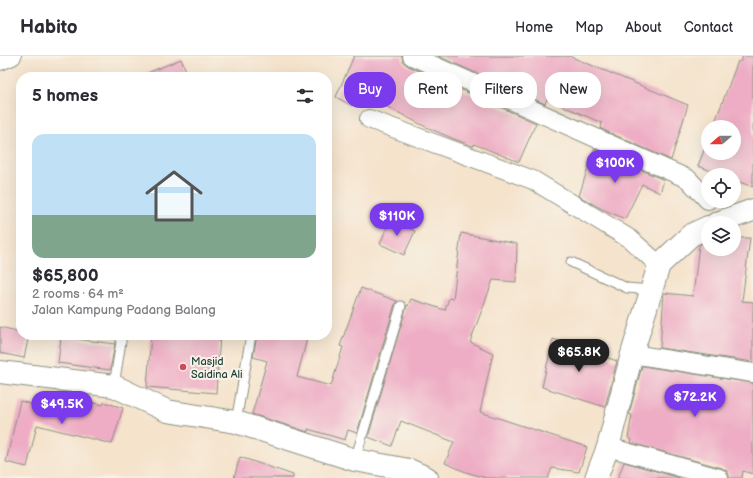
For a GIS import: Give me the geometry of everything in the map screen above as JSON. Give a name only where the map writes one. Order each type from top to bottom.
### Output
[{"type":"street","points":[[0,61],[12,56]]},
{"type":"street","points":[[412,56],[688,180],[701,192]]},
{"type":"street","points":[[369,119],[532,180],[630,239],[659,265]]},
{"type":"street","points":[[736,216],[753,210]]},
{"type":"street","points":[[596,478],[608,448],[632,354],[659,265],[691,235],[701,230]]},
{"type":"street","points":[[632,354],[753,373]]},
{"type":"street","points":[[0,372],[114,386],[167,411],[236,422],[355,460],[409,470],[427,478]]},
{"type":"street","points":[[608,448],[719,478]]},
{"type":"lane","points":[[571,262],[627,288],[651,290]]},
{"type":"lane","points":[[355,460],[401,306]]},
{"type":"lane","points":[[114,386],[121,340]]},
{"type":"lane","points":[[236,422],[250,340]]},
{"type":"building","points":[[354,56],[402,56],[403,62],[421,72],[404,72],[404,108],[462,108],[462,90],[470,94],[470,108],[502,108],[536,123],[519,162],[474,144],[473,146],[454,139],[424,126],[390,108],[396,108],[396,72],[347,72]]},
{"type":"building","points":[[438,56],[569,56],[688,105],[671,160],[601,129],[602,123],[568,108],[601,108],[601,72],[545,72],[545,104],[537,100],[537,72],[474,72]]},
{"type":"building","points":[[743,56],[753,56],[753,187],[741,183],[741,168],[703,168],[698,166],[701,158],[701,160],[741,160],[741,120],[716,120],[738,61],[740,62]]},
{"type":"building","points":[[181,59],[187,72],[150,72]]},
{"type":"building","points":[[344,79],[344,102],[336,97]]},
{"type":"building","points":[[594,149],[664,180],[660,193],[642,184],[625,219],[600,208],[579,196]]},
{"type":"building","points":[[390,220],[415,231],[404,255],[380,244]]},
{"type":"building","points":[[461,233],[517,244],[516,282],[493,280],[470,342],[493,353],[480,412],[587,447],[579,472],[552,468],[548,478],[486,478],[466,472],[445,463],[454,442],[401,421],[392,446],[368,437],[407,305],[408,306],[411,299],[445,310],[449,298],[453,299]]},
{"type":"building","points":[[741,238],[750,238],[742,301],[753,302],[753,362],[660,348],[664,293],[693,296],[699,245],[701,244],[701,256],[741,256]]},
{"type":"building","points":[[361,288],[397,301],[357,433],[348,430],[345,440],[308,429],[308,432],[252,414],[267,361],[253,357],[256,340],[307,340],[297,377],[331,386],[343,347],[340,346]]},
{"type":"building","points":[[0,327],[16,331],[16,340],[28,340],[24,358],[0,353]]},
{"type":"building","points":[[553,339],[617,361],[605,407],[542,387]]},
{"type":"building","points":[[61,340],[84,340],[115,344],[110,370],[58,363]]},
{"type":"building","name":"Masjid Saidina Ali","points":[[151,340],[220,340],[216,393],[147,387]]},
{"type":"building","points":[[642,366],[753,383],[753,474],[743,471],[742,478],[729,478],[727,471],[722,468],[631,443],[632,440],[628,438],[632,415],[629,414]]},
{"type":"building","points":[[74,398],[103,405],[104,402],[123,408],[112,444],[37,425],[27,467],[6,462],[20,401],[69,415]]},
{"type":"building","points":[[240,457],[293,475],[293,478],[234,478]]},
{"type":"building","points":[[624,462],[680,478],[618,478]]},
{"type":"place","name":"Masjid Saidina Ali","points":[[183,367]]}]
